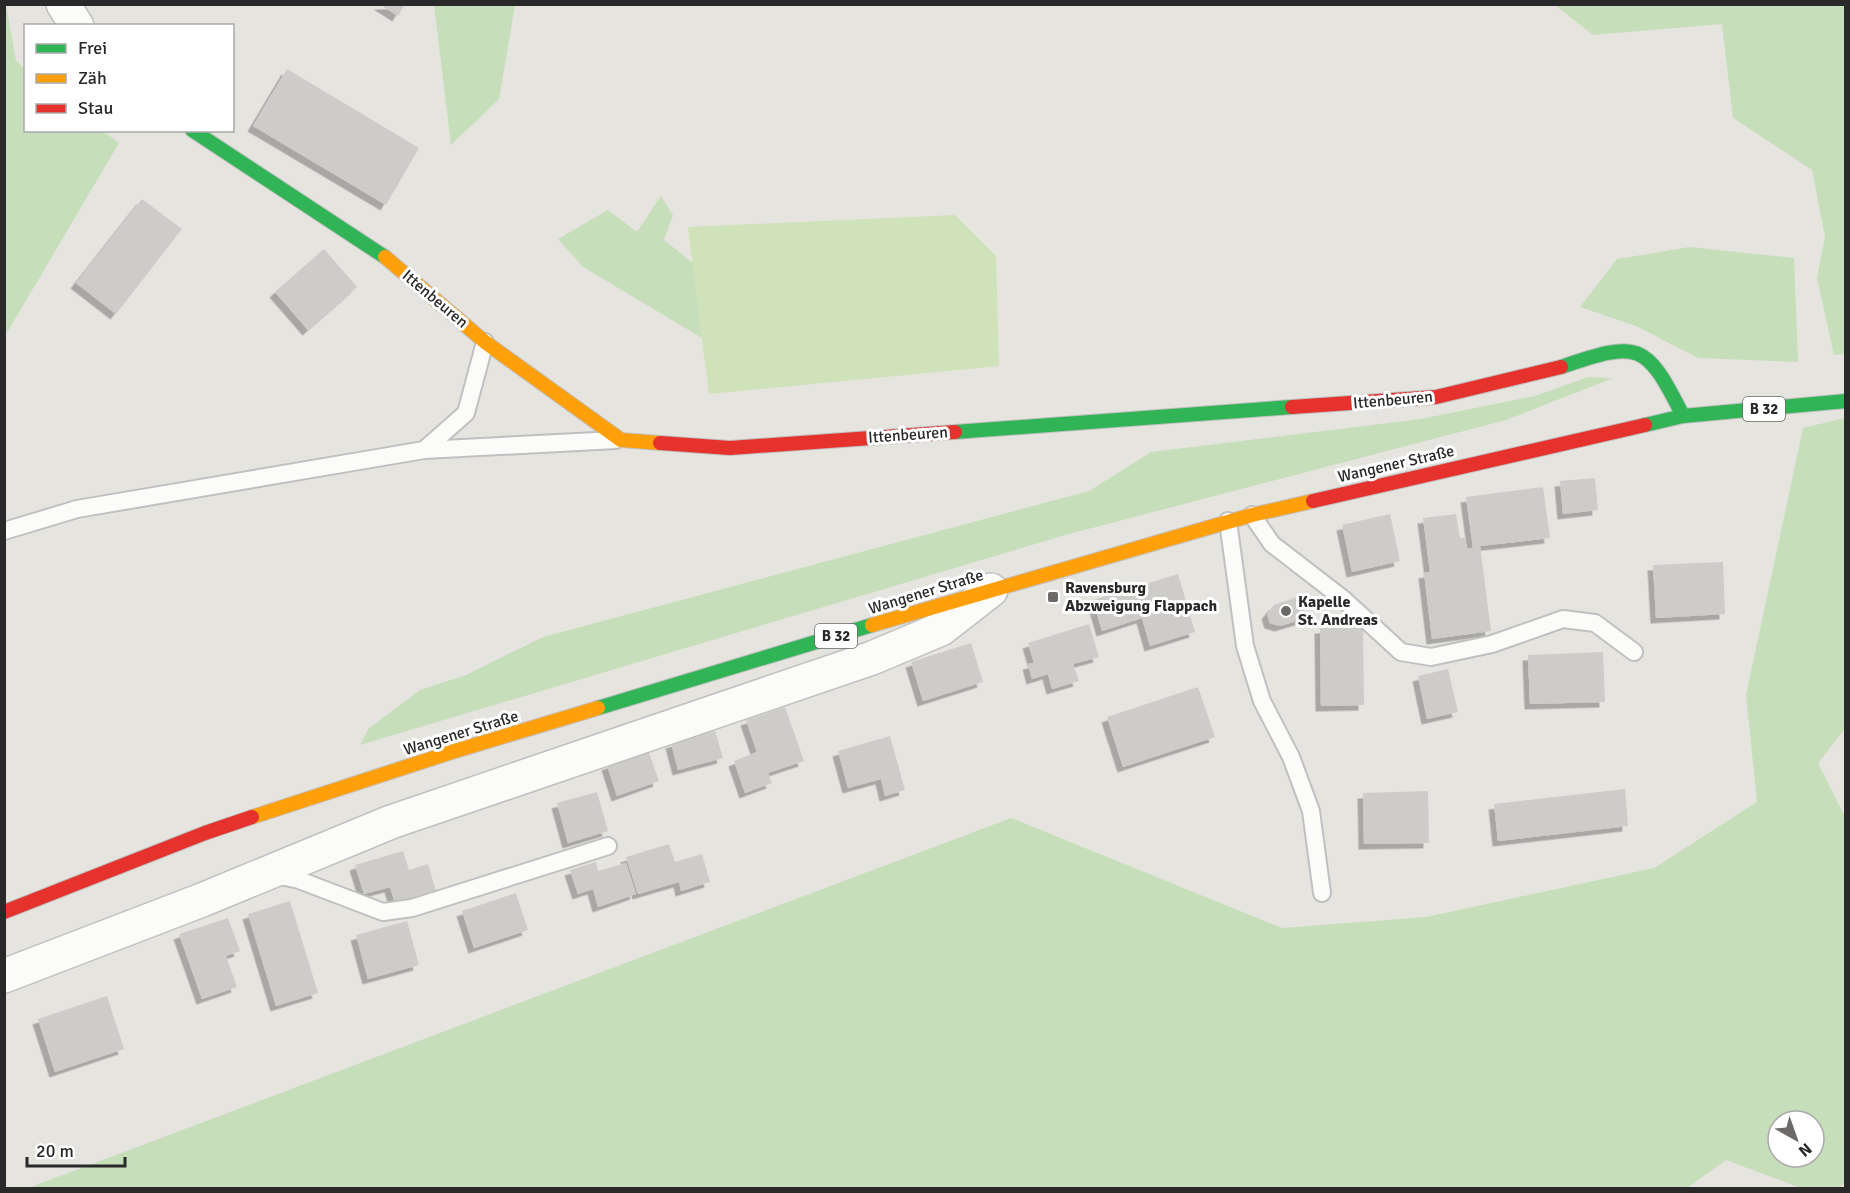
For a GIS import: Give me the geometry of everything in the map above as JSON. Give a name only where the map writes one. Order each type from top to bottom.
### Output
[{"type":"main road","name":"Ittenbeuren","points":[[195,132],[389,260],[485,342],[621,440],[730,448],[1436,398],[1545,373],[1604,352],[1628,350],[1646,357],[1662,374],[1683,416]]},
{"type":"main road","name":"Wangener Straße","points":[[4,912],[205,832],[455,751],[993,589],[1228,521],[1683,416],[1845,401]]},
{"type":"street","points":[[63,4],[76,24]]},
{"type":"street","points":[[4,976],[266,874],[391,822],[872,658],[941,629],[993,589]]},
{"type":"lane","points":[[424,450],[466,413],[485,342]]},
{"type":"lane","points":[[4,531],[77,509],[424,450],[621,440]]},
{"type":"lane","points":[[1252,515],[1272,544],[1342,598],[1401,652],[1431,657],[1492,644],[1563,619],[1594,623],[1634,652]]},
{"type":"lane","points":[[1228,521],[1245,646],[1262,701],[1292,757],[1311,811],[1322,893]]},
{"type":"lane","points":[[266,874],[299,880],[383,912],[412,908],[608,846]]},
{"type":"green space","points":[[6,4],[16,61],[24,68],[24,132],[104,132],[119,143],[5,336]]},
{"type":"green space","points":[[434,5],[515,5],[499,99],[451,145]]},
{"type":"green space","points":[[1555,5],[1845,5],[1845,354],[1834,355],[1817,278],[1825,237],[1812,170],[1733,118],[1722,24],[1593,35]]},
{"type":"green space","points":[[661,196],[673,215],[664,240],[693,263],[702,338],[583,267],[558,239],[608,210],[637,232]]},
{"type":"green space","points":[[955,215],[996,256],[999,366],[709,394],[688,227]]},
{"type":"green space","points":[[1689,247],[1794,258],[1798,362],[1698,358],[1636,326],[1580,307],[1617,259]]},
{"type":"green space","points":[[1588,377],[1613,378],[1506,420],[1069,534],[360,745],[368,729],[420,690],[466,675],[543,637],[1089,491],[1151,452],[1421,419],[1535,396]]},
{"type":"green space","points":[[1845,418],[1845,729],[1818,763],[1845,817],[1846,1181],[1839,1188],[1801,1188],[1726,1160],[1687,1188],[28,1188],[1011,818],[1282,928],[1426,917],[1654,868],[1757,802],[1746,695],[1803,428]]},
{"type":"building","points":[[379,4],[405,4],[398,16]]},
{"type":"building","points":[[287,69],[419,148],[386,205],[253,126]]},
{"type":"building","points":[[142,199],[182,229],[116,314],[76,283]]},
{"type":"building","points":[[324,249],[357,287],[308,330],[275,292]]},
{"type":"building","points":[[1595,478],[1598,510],[1563,514],[1560,481]]},
{"type":"building","points":[[1543,487],[1550,538],[1480,546],[1491,631],[1432,639],[1424,573],[1430,572],[1423,518],[1456,514],[1460,538],[1465,538],[1467,549],[1473,548],[1466,497]]},
{"type":"building","points":[[1390,514],[1400,561],[1352,572],[1342,525]]},
{"type":"building","points":[[1723,562],[1725,614],[1656,618],[1653,565]]},
{"type":"building","points":[[1178,574],[1195,632],[1150,646],[1142,618],[1102,631],[1093,600]]},
{"type":"building","name":"Kapelle St. Andreas","points":[[1300,596],[1307,618],[1280,626],[1270,623],[1267,614],[1274,605]]},
{"type":"building","points":[[1089,624],[1099,657],[1073,664],[1079,681],[1052,689],[1048,674],[1032,679],[1028,664],[1034,663],[1028,643]]},
{"type":"building","points":[[1363,627],[1364,705],[1321,706],[1320,628]]},
{"type":"building","points":[[971,643],[983,682],[923,701],[911,662]]},
{"type":"building","points":[[1603,652],[1605,702],[1530,704],[1528,655]]},
{"type":"building","points":[[1448,669],[1458,712],[1427,719],[1418,676]]},
{"type":"building","points":[[1198,687],[1215,737],[1123,767],[1107,717]]},
{"type":"building","points":[[785,707],[804,761],[768,773],[772,783],[745,793],[734,761],[757,752],[746,720]]},
{"type":"building","points":[[715,731],[723,758],[678,770],[671,743]]},
{"type":"building","points":[[890,736],[905,790],[885,796],[881,779],[848,788],[838,751]]},
{"type":"building","points":[[648,750],[659,781],[617,796],[607,765]]},
{"type":"building","points":[[1625,789],[1628,826],[1498,841],[1494,804]]},
{"type":"building","points":[[1428,791],[1429,843],[1364,844],[1363,793]]},
{"type":"building","points":[[597,792],[608,831],[568,843],[557,803]]},
{"type":"building","points":[[669,844],[675,862],[702,854],[710,882],[681,891],[679,882],[638,894],[626,857]]},
{"type":"building","points":[[403,851],[409,870],[428,864],[436,891],[395,903],[390,887],[364,894],[355,865]]},
{"type":"building","points":[[596,862],[598,871],[626,863],[636,894],[598,907],[593,889],[578,894],[570,870]]},
{"type":"building","points":[[516,893],[528,930],[474,948],[462,911]]},
{"type":"building","points":[[290,901],[318,993],[276,1006],[248,914]]},
{"type":"building","points":[[228,918],[240,951],[226,956],[237,987],[202,999],[179,934]]},
{"type":"building","points":[[407,921],[419,965],[368,979],[356,935]]},
{"type":"building","points":[[107,996],[124,1049],[55,1072],[38,1019]]},
{"type":"traffic: fast","points":[[195,132],[385,257]]},
{"type":"traffic: fast","points":[[1561,367],[1608,353],[1624,351],[1637,354],[1649,361],[1659,373],[1683,416]]},
{"type":"traffic: fast","points":[[1645,425],[1683,416],[1846,401]]},
{"type":"traffic: fast","points":[[955,432],[1292,407]]},
{"type":"traffic: fast","points":[[598,708],[872,625]]},
{"type":"traffic: slow","points":[[385,257],[485,342],[621,440],[660,443]]},
{"type":"traffic: slow","points":[[872,625],[1252,515],[1313,501]]},
{"type":"traffic: slow","points":[[252,817],[455,751],[598,708]]},
{"type":"traffic: jam","points":[[1292,407],[1436,397],[1561,367]]},
{"type":"traffic: jam","points":[[1313,501],[1645,425]]},
{"type":"traffic: jam","points":[[660,443],[730,448],[955,432]]},
{"type":"traffic: jam","points":[[4,912],[205,833],[252,817]]},
{"type":"place","name":"Ravensburg Abzweigung Flappach","points":[[1053,597]]},
{"type":"place","name":"Kapelle St. Andreas","points":[[1286,611]]}]
